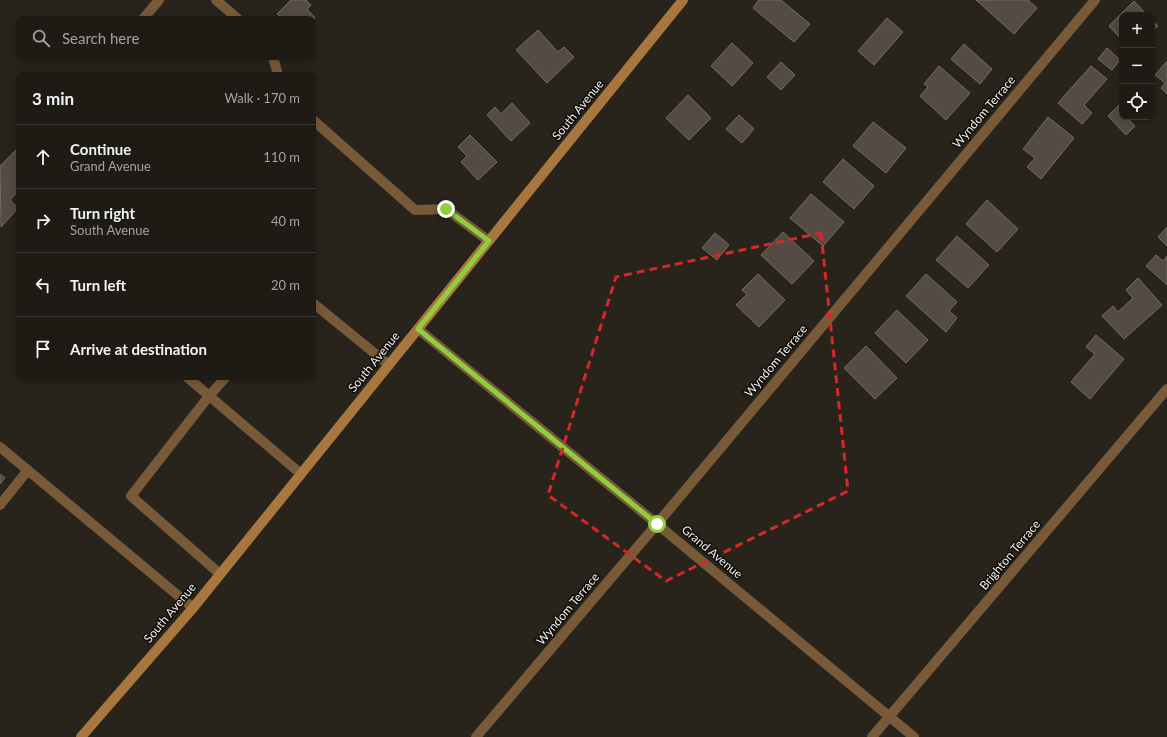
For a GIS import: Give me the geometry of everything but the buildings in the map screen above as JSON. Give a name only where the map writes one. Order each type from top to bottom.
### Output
[{"type":"street","points":[[146,16],[159,0]]},
{"type":"street","points":[[216,0],[235,16]]},
{"type":"street","name":"South Avenue","points":[[81,737],[193,608],[683,0]]},
{"type":"street","name":"Wyndom Terrace","points":[[476,737],[657,524],[1095,0]]},
{"type":"street","points":[[274,60],[277,72]]},
{"type":"street","points":[[316,123],[415,210],[446,209],[489,241]]},
{"type":"street","points":[[316,305],[389,365]]},
{"type":"street","name":"Grand Avenue","points":[[418,329],[657,524],[914,737]]},
{"type":"street","points":[[191,380],[300,474]]},
{"type":"street","points":[[220,574],[131,496],[223,380]]},
{"type":"street","name":"Brighton Terrace","points":[[872,737],[1167,389]]},
{"type":"street","points":[[0,447],[193,608]]},
{"type":"street","points":[[0,505],[28,470]]},
{"type":"highlighted area","points":[[821,233],[848,491],[666,581],[548,495],[616,277]]},
{"type":"route","points":[[446,209],[489,241],[418,329],[657,524]]}]
